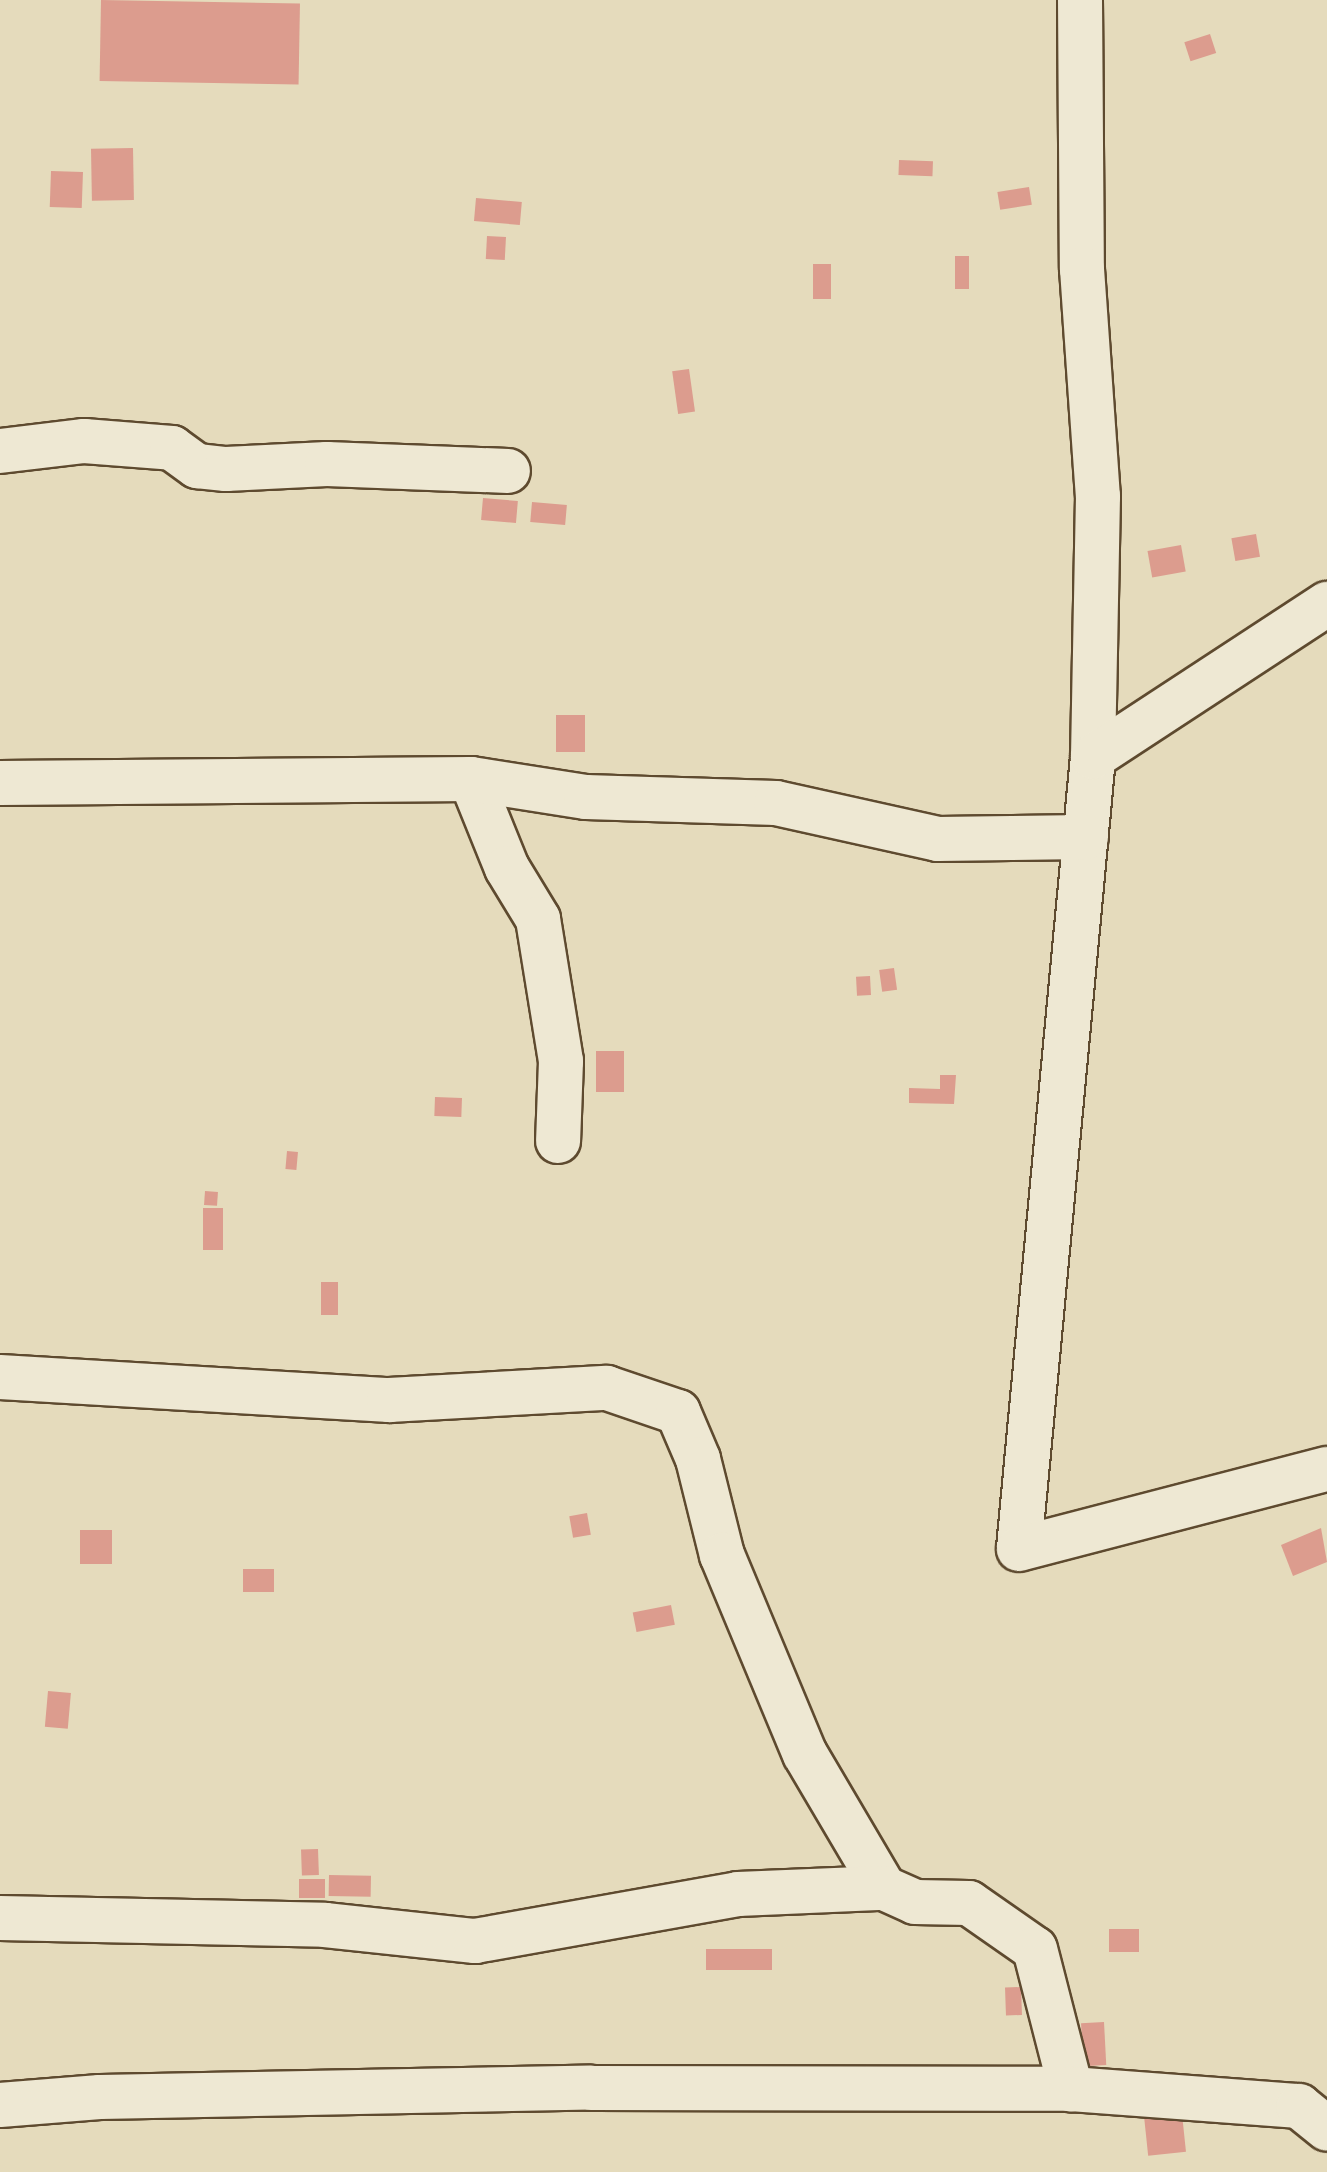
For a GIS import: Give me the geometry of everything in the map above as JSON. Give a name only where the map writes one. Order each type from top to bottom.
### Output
[{"type":"street","points":[[1080,0],[1082,269],[1098,496],[1093,757],[1019,1549],[1327,1469]]},
{"type":"street","points":[[0,451],[84,441],[172,448],[197,466],[226,469],[327,464],[508,471]]},
{"type":"street","points":[[1093,757],[1327,604]]},
{"type":"street","points":[[0,783],[471,779],[586,797],[776,803],[938,839],[1086,837]]},
{"type":"street","points":[[471,779],[507,868],[538,919],[561,1061],[558,1141]]},
{"type":"street","points":[[0,1377],[389,1400],[607,1388],[678,1412],[698,1459],[722,1555],[805,1754],[884,1888]]},
{"type":"street","points":[[0,1918],[325,1925],[475,1941],[738,1894],[884,1888],[915,1902],[969,1903],[1035,1949],[1071,2089]]},
{"type":"street","points":[[0,2105],[575,2088],[1071,2089],[1299,2106],[1327,2129]]},
{"type":"building","points":[[101,0],[300,3],[299,84],[100,81]]},
{"type":"building","points":[[1210,34],[1216,53],[1191,61],[1184,42]]},
{"type":"building","points":[[133,148],[134,200],[92,201],[91,149]]},
{"type":"building","points":[[899,160],[933,161],[932,176],[898,175]]},
{"type":"building","points":[[51,171],[83,172],[82,208],[50,207]]},
{"type":"building","points":[[1029,187],[1032,205],[1000,210],[997,192]]},
{"type":"building","points":[[476,198],[522,202],[520,225],[474,221]]},
{"type":"building","points":[[487,236],[506,237],[505,260],[486,259]]},
{"type":"building","points":[[955,256],[969,256],[969,289],[955,289]]},
{"type":"building","points":[[813,264],[831,264],[831,299],[813,299]]},
{"type":"building","points":[[689,369],[695,412],[678,414],[672,371]]},
{"type":"building","points":[[483,498],[518,501],[516,523],[481,520]]},
{"type":"building","points":[[532,502],[567,505],[565,525],[530,522]]},
{"type":"building","points":[[1256,534],[1260,557],[1235,561],[1231,538]]},
{"type":"building","points":[[1181,545],[1186,572],[1152,577],[1148,551]]},
{"type":"building","points":[[556,715],[585,715],[585,752],[556,752]]},
{"type":"building","points":[[894,968],[897,990],[882,992],[879,970]]},
{"type":"building","points":[[870,976],[871,995],[857,996],[856,977]]},
{"type":"building","points":[[596,1051],[624,1051],[624,1092],[596,1092]]},
{"type":"building","points":[[940,1075],[956,1075],[954,1104],[909,1103],[909,1088],[940,1089]]},
{"type":"building","points":[[435,1097],[462,1098],[461,1117],[434,1116]]},
{"type":"building","points":[[287,1151],[298,1152],[296,1170],[285,1169]]},
{"type":"building","points":[[205,1191],[218,1192],[217,1206],[204,1205]]},
{"type":"building","points":[[203,1208],[223,1208],[223,1250],[203,1250]]},
{"type":"building","points":[[321,1282],[338,1282],[338,1315],[321,1315]]},
{"type":"building","points":[[587,1513],[591,1535],[573,1538],[569,1516]]},
{"type":"building","points":[[1321,1528],[1327,1562],[1293,1576],[1281,1545]]},
{"type":"building","points":[[80,1530],[112,1530],[112,1564],[80,1564]]},
{"type":"building","points":[[243,1569],[274,1569],[274,1592],[243,1592]]},
{"type":"building","points":[[671,1605],[675,1625],[637,1632],[633,1612]]},
{"type":"building","points":[[48,1691],[71,1693],[68,1729],[45,1727]]},
{"type":"building","points":[[318,1849],[319,1875],[302,1876],[301,1850]]},
{"type":"building","points":[[329,1875],[371,1876],[371,1897],[329,1896]]},
{"type":"building","points":[[299,1879],[325,1879],[325,1898],[299,1898]]},
{"type":"building","points":[[1109,1929],[1139,1929],[1139,1952],[1109,1952]]},
{"type":"building","points":[[706,1949],[772,1949],[772,1970],[706,1970]]},
{"type":"building","points":[[1021,1987],[1022,2015],[1006,2016],[1005,1988]]},
{"type":"building","points":[[1104,2022],[1106,2065],[1083,2066],[1081,2023]]},
{"type":"building","points":[[1182,2114],[1186,2152],[1148,2156],[1144,2118]]}]
